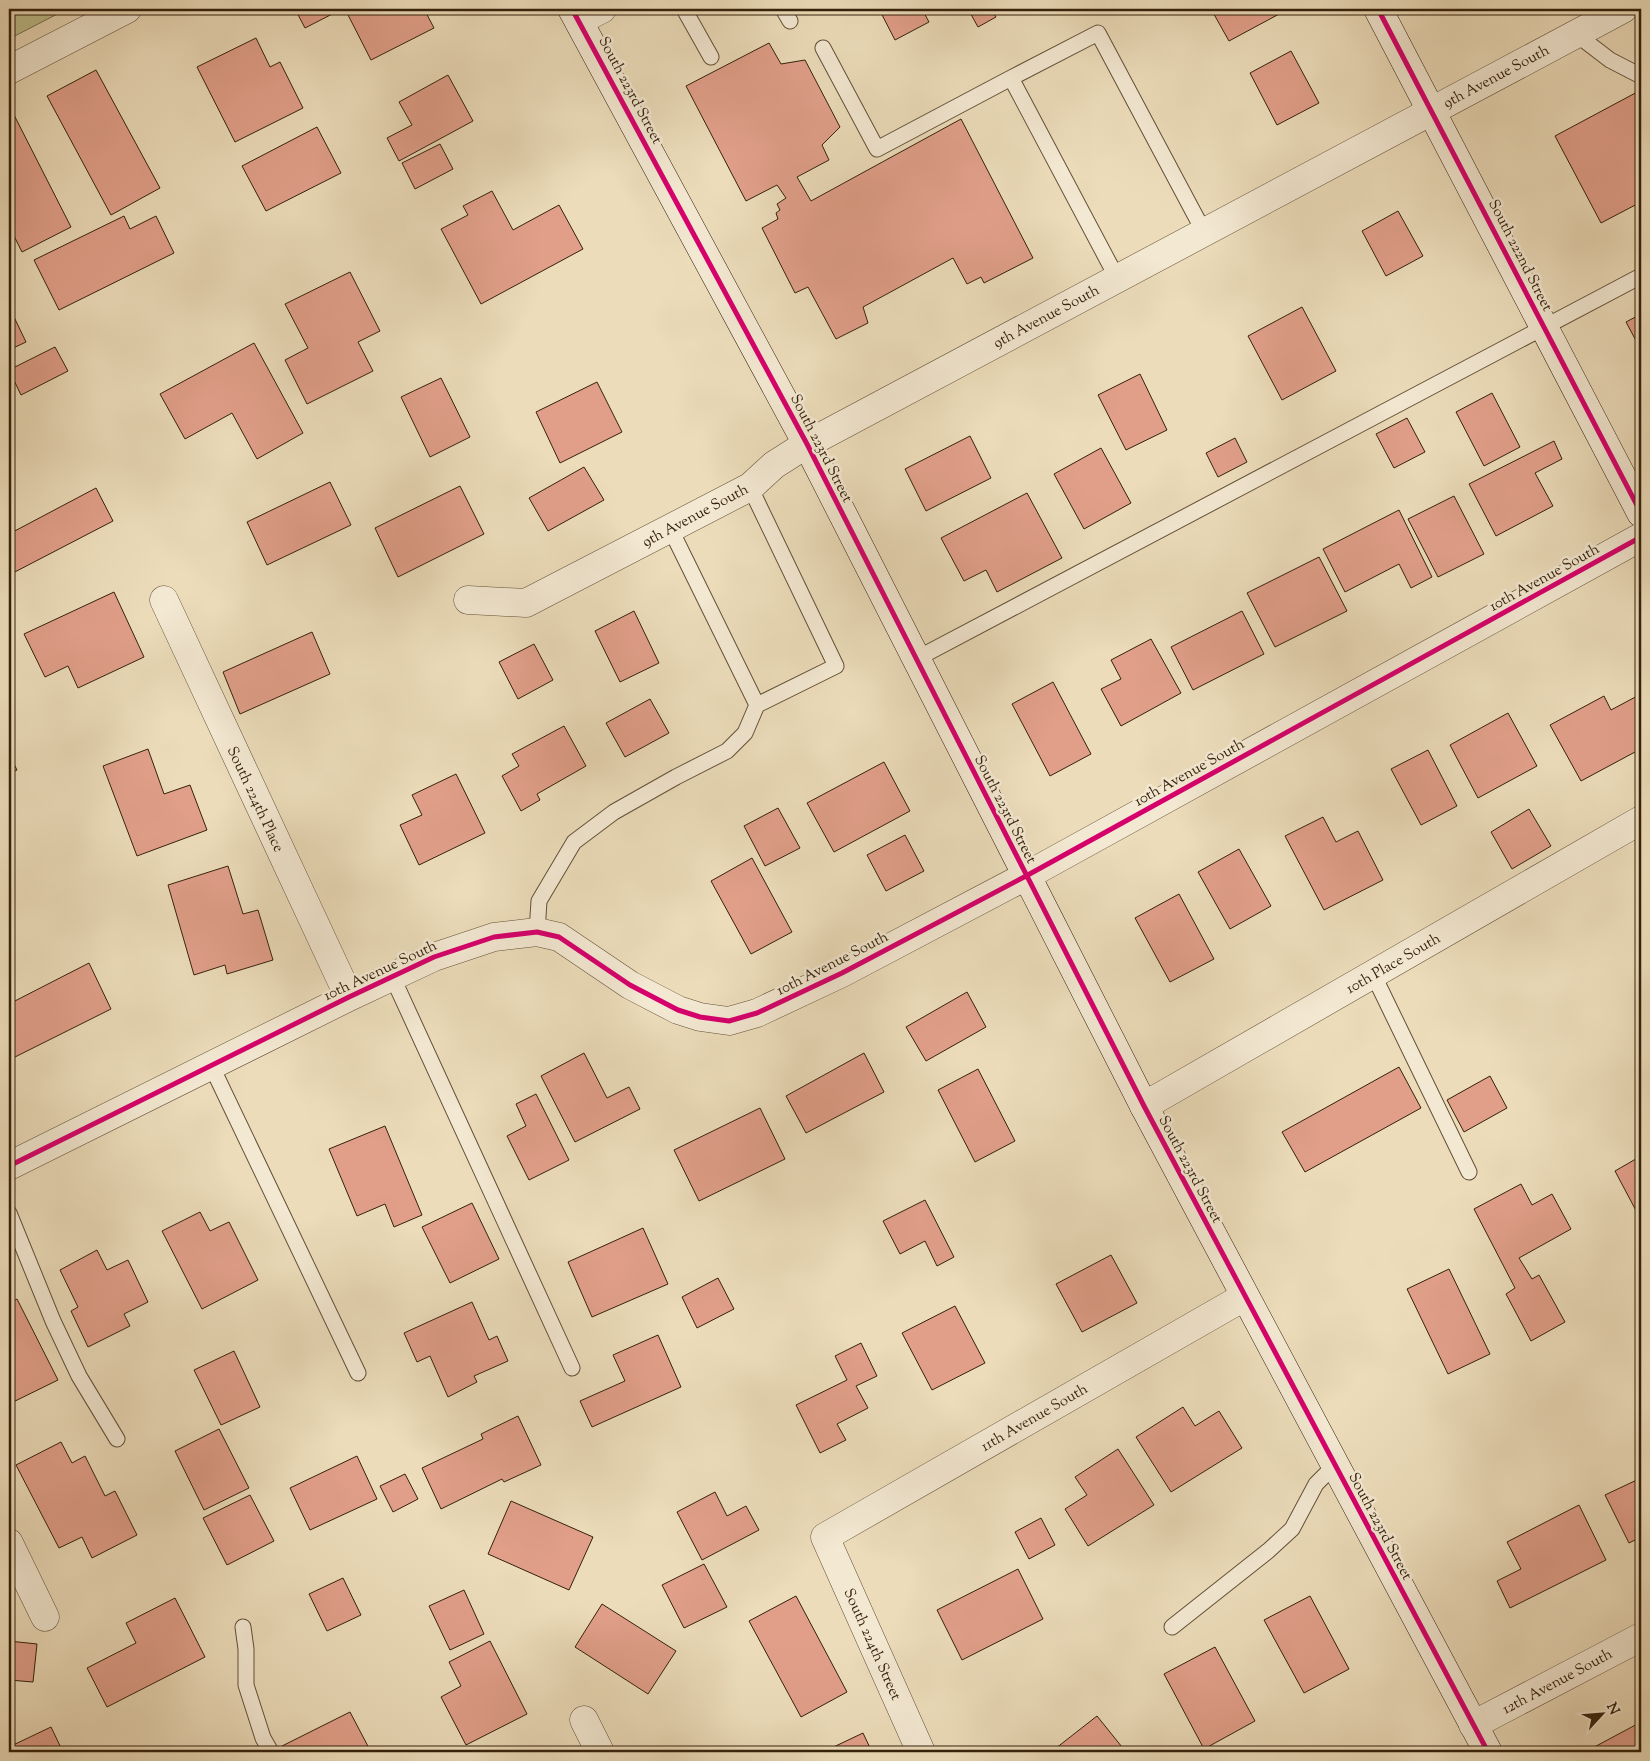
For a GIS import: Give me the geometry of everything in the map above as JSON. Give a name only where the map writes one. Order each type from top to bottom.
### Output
[{"type":"street","points":[[9,70],[128,9]]},
{"type":"street","name":"South 222nd Street","points":[[1378,9],[1641,513]]},
{"type":"street","name":"9th Avenue South","points":[[468,600],[526,603],[750,487],[774,464],[807,444],[1622,9]]},
{"type":"street","name":"South 223rd Street","points":[[585,13],[1144,1106],[1244,1297],[1488,1752]]},
{"type":"street","name":"10th Avenue South","points":[[9,1166],[392,976],[434,957],[473,943],[516,933],[537,932],[559,937],[574,945],[630,985],[678,1010],[706,1019],[729,1021],[757,1013],[812,989],[1026,876],[1641,537]]},
{"type":"street","name":"South 224th Place","points":[[164,600],[348,997]]},
{"type":"street","name":"10th Place South","points":[[1144,1106],[1641,820]]},
{"type":"street","name":"11th Avenue South","points":[[825,1537],[1244,1297]]},
{"type":"street","name":"South 224th Street","points":[[825,1537],[921,1752]]},
{"type":"street","points":[[9,1543],[45,1617]]},
{"type":"street","name":"12th Avenue South","points":[[1473,1725],[1641,1637]]},
{"type":"street","points":[[584,1720],[600,1752]]},
{"type":"lane","points":[[684,9],[711,57]]},
{"type":"lane","points":[[823,48],[877,149],[1098,33],[1204,232]]},
{"type":"lane","points":[[1576,34],[1610,60],[1641,76]]},
{"type":"lane","points":[[1011,78],[1117,278]]},
{"type":"lane","points":[[916,659],[1641,276]]},
{"type":"lane","points":[[537,932],[539,901],[574,842],[614,812],[727,751],[745,734],[758,705],[836,666],[750,487]]},
{"type":"lane","points":[[670,528],[758,705]]},
{"type":"lane","points":[[1373,974],[1469,1172]]},
{"type":"lane","points":[[392,976],[572,1368]]},
{"type":"lane","points":[[211,1065],[358,1374]]},
{"type":"lane","points":[[9,1213],[52,1321],[79,1376],[117,1439]]},
{"type":"lane","points":[[1172,1627],[1268,1551],[1292,1529],[1316,1484],[1334,1466]]},
{"type":"lane","points":[[243,1627],[246,1650],[246,1685],[263,1738],[270,1752]]},
{"type":"green space","points":[[9,9],[67,9],[9,39]]},
{"type":"building","points":[[295,9],[342,9],[305,28]]},
{"type":"building","points":[[345,9],[424,9],[434,28],[371,60]]},
{"type":"building","points":[[865,9],[879,9],[868,14]]},
{"type":"building","points":[[879,9],[922,9],[929,22],[895,40]]},
{"type":"building","points":[[968,9],[994,9],[992,10],[996,17],[978,27]]},
{"type":"building","points":[[1211,9],[1279,9],[1281,13],[1229,41]]},
{"type":"building","points":[[256,38],[270,67],[280,62],[303,108],[235,142],[197,67]]},
{"type":"building","points":[[769,43],[781,64],[805,60],[840,127],[822,145],[829,160],[797,177],[811,201],[961,119],[1033,258],[984,283],[981,277],[967,284],[953,258],[863,307],[868,323],[836,339],[808,287],[795,293],[762,228],[778,219],[776,213],[780,210],[777,204],[786,198],[777,185],[746,201],[686,86]]},
{"type":"building","points":[[1291,51],[1319,103],[1277,125],[1250,73]]},
{"type":"building","points":[[96,70],[160,188],[111,215],[47,96]]},
{"type":"building","points":[[448,75],[473,121],[399,161],[387,138],[412,125],[399,102]]},
{"type":"building","points":[[1641,90],[1641,202],[1601,223],[1555,136]]},
{"type":"building","points":[[13,113],[71,227],[22,252],[9,226],[9,115]]},
{"type":"building","points":[[317,127],[341,173],[266,211],[242,166]]},
{"type":"building","points":[[440,144],[453,169],[415,189],[402,163]]},
{"type":"building","points":[[492,191],[513,230],[559,205],[583,249],[481,304],[441,229],[468,215],[463,206]]},
{"type":"building","points":[[1398,211],[1423,256],[1386,276],[1362,231]]},
{"type":"building","points":[[124,216],[130,229],[156,216],[174,253],[59,310],[34,260]]},
{"type":"building","points":[[350,272],[380,331],[358,342],[373,371],[307,404],[285,360],[308,348],[285,304]]},
{"type":"building","points":[[1302,307],[1336,371],[1282,400],[1248,336]]},
{"type":"building","points":[[1641,314],[1641,350],[1626,322]]},
{"type":"building","points":[[14,317],[26,342],[9,350],[9,319]]},
{"type":"building","points":[[254,343],[303,433],[257,459],[232,413],[185,439],[160,394]]},
{"type":"building","points":[[55,347],[68,371],[21,395],[9,370]]},
{"type":"building","points":[[1140,374],[1167,430],[1126,450],[1098,395]]},
{"type":"building","points":[[441,378],[470,437],[430,457],[401,397]]},
{"type":"building","points":[[597,382],[622,432],[560,463],[536,412]]},
{"type":"building","points":[[1492,393],[1520,447],[1484,466],[1456,412]]},
{"type":"building","points":[[1407,418],[1425,452],[1394,468],[1376,434]]},
{"type":"building","points":[[970,436],[991,478],[926,511],[905,469]]},
{"type":"building","points":[[1235,438],[1247,462],[1218,477],[1206,453]]},
{"type":"building","points":[[1554,441],[1562,459],[1535,473],[1553,506],[1496,536],[1469,484]]},
{"type":"building","points":[[1101,448],[1131,503],[1084,529],[1054,474]]},
{"type":"building","points":[[584,467],[604,500],[548,531],[529,498]]},
{"type":"building","points":[[330,482],[351,525],[267,565],[247,522]]},
{"type":"building","points":[[460,486],[484,534],[398,577],[375,528]]},
{"type":"building","points":[[96,488],[113,521],[9,575],[9,534]]},
{"type":"building","points":[[1027,493],[1062,558],[997,592],[986,570],[964,581],[941,538]]},
{"type":"building","points":[[1454,496],[1484,554],[1438,577],[1408,519]]},
{"type":"building","points":[[1399,510],[1432,577],[1411,588],[1399,564],[1345,592],[1323,549]]},
{"type":"building","points":[[1319,557],[1347,611],[1275,647],[1247,593]]},
{"type":"building","points":[[114,592],[144,657],[78,688],[68,666],[45,677],[24,634]]},
{"type":"building","points":[[634,611],[659,663],[620,682],[595,631]]},
{"type":"building","points":[[1242,611],[1264,654],[1193,690],[1171,647]]},
{"type":"building","points":[[312,632],[330,674],[240,714],[223,672]]},
{"type":"building","points":[[1151,639],[1181,693],[1121,726],[1101,689],[1121,679],[1111,660]]},
{"type":"building","points":[[534,644],[553,680],[518,699],[499,662]]},
{"type":"building","points":[[1053,682],[1091,754],[1050,776],[1012,704]]},
{"type":"building","points":[[1641,694],[1641,758],[1639,759],[1635,752],[1581,781],[1550,725],[1604,696],[1611,710]]},
{"type":"building","points":[[650,699],[669,733],[625,757],[606,723]]},
{"type":"building","points":[[1508,713],[1537,766],[1478,798],[1450,745]]},
{"type":"building","points":[[564,726],[586,766],[537,794],[540,800],[521,811],[502,776],[519,766],[512,754]]},
{"type":"building","points":[[148,749],[164,794],[190,785],[207,830],[137,856],[103,766]]},
{"type":"building","points":[[1428,750],[1457,806],[1421,825],[1391,769]]},
{"type":"building","points":[[9,754],[17,770],[9,774]]},
{"type":"building","points":[[884,762],[910,811],[834,852],[807,803]]},
{"type":"building","points":[[456,774],[485,833],[419,865],[400,825],[422,815],[412,795]]},
{"type":"building","points":[[778,808],[800,848],[765,866],[744,826]]},
{"type":"building","points":[[1529,809],[1551,846],[1512,869],[1491,832]]},
{"type":"building","points":[[1323,817],[1336,842],[1358,831],[1383,880],[1324,910],[1285,836]]},
{"type":"building","points":[[905,835],[924,871],[886,891],[867,855]]},
{"type":"building","points":[[1239,849],[1271,906],[1230,929],[1198,872]]},
{"type":"building","points":[[752,858],[792,932],[751,954],[711,881]]},
{"type":"building","points":[[228,866],[243,914],[258,910],[273,960],[227,974],[225,965],[194,975],[168,885]]},
{"type":"building","points":[[1179,894],[1214,959],[1170,982],[1135,918]]},
{"type":"building","points":[[89,963],[111,1009],[9,1060],[9,1004]]},
{"type":"building","points":[[967,992],[986,1027],[926,1061],[906,1027]]},
{"type":"building","points":[[584,1053],[607,1098],[629,1087],[640,1109],[575,1142],[541,1076]]},
{"type":"building","points":[[864,1053],[884,1092],[806,1133],[786,1096]]},
{"type":"building","points":[[1399,1067],[1421,1108],[1305,1172],[1282,1132]]},
{"type":"building","points":[[978,1069],[1015,1141],[975,1162],[938,1090]]},
{"type":"building","points":[[1490,1076],[1507,1108],[1464,1132],[1447,1100]]},
{"type":"building","points":[[536,1094],[569,1160],[529,1180],[507,1136],[526,1126],[516,1104]]},
{"type":"building","points":[[760,1108],[785,1159],[699,1201],[674,1150]]},
{"type":"building","points":[[385,1126],[422,1215],[394,1227],[385,1204],[357,1216],[329,1149]]},
{"type":"building","points":[[1641,1156],[1641,1220],[1615,1171]]},
{"type":"building","points":[[1521,1184],[1532,1205],[1552,1194],[1571,1229],[1519,1258],[1532,1279],[1539,1275],[1565,1322],[1531,1341],[1506,1294],[1515,1288],[1474,1209]]},
{"type":"building","points":[[925,1200],[954,1257],[937,1266],[925,1241],[900,1254],[883,1221]]},
{"type":"building","points":[[472,1203],[499,1259],[450,1283],[422,1227]]},
{"type":"building","points":[[200,1212],[210,1231],[229,1222],[258,1280],[202,1309],[162,1231]]},
{"type":"building","points":[[643,1228],[668,1284],[592,1317],[568,1262]]},
{"type":"building","points":[[97,1250],[107,1270],[128,1260],[148,1302],[124,1314],[130,1326],[88,1347],[71,1311],[78,1307],[60,1270]]},
{"type":"building","points":[[1111,1255],[1137,1303],[1082,1332],[1056,1284]]},
{"type":"building","points":[[1449,1269],[1490,1354],[1448,1374],[1407,1289]]},
{"type":"building","points":[[718,1278],[734,1309],[697,1328],[682,1297]]},
{"type":"building","points":[[17,1299],[58,1380],[9,1404],[9,1303]]},
{"type":"building","points":[[472,1302],[489,1340],[497,1336],[508,1361],[474,1376],[477,1382],[448,1397],[430,1356],[417,1362],[404,1333]]},
{"type":"building","points":[[955,1306],[985,1363],[932,1390],[902,1333]]},
{"type":"building","points":[[658,1335],[681,1387],[592,1427],[580,1401],[625,1381],[613,1355]]},
{"type":"building","points":[[861,1343],[877,1376],[856,1386],[868,1408],[837,1424],[846,1440],[820,1453],[796,1405],[847,1380],[835,1356]]},
{"type":"building","points":[[234,1351],[260,1407],[221,1425],[194,1370]]},
{"type":"building","points":[[1183,1407],[1195,1426],[1219,1411],[1242,1448],[1171,1492],[1136,1437]]},
{"type":"building","points":[[518,1416],[541,1465],[504,1482],[502,1479],[441,1509],[422,1468],[483,1439],[481,1434]]},
{"type":"building","points":[[219,1429],[249,1488],[204,1510],[175,1451]]},
{"type":"building","points":[[61,1442],[72,1463],[85,1456],[105,1496],[115,1491],[137,1535],[92,1558],[82,1537],[59,1548],[16,1465]]},
{"type":"building","points":[[1118,1449],[1154,1505],[1088,1546],[1065,1509],[1087,1495],[1075,1477]]},
{"type":"building","points":[[357,1456],[377,1499],[310,1530],[290,1488]]},
{"type":"building","points":[[405,1474],[418,1499],[393,1512],[380,1486]]},
{"type":"building","points":[[1641,1478],[1641,1537],[1629,1543],[1605,1495]]},
{"type":"building","points":[[715,1492],[727,1516],[746,1506],[759,1530],[702,1560],[677,1512]]},
{"type":"building","points":[[250,1495],[274,1541],[227,1565],[203,1518]]},
{"type":"building","points":[[511,1501],[593,1537],[569,1590],[488,1554]]},
{"type":"building","points":[[1579,1505],[1606,1560],[1510,1608],[1497,1581],[1521,1569],[1507,1542]]},
{"type":"building","points":[[1041,1518],[1055,1545],[1029,1559],[1015,1532]]},
{"type":"building","points":[[704,1564],[727,1607],[684,1628],[662,1585]]},
{"type":"building","points":[[1018,1569],[1043,1619],[962,1660],[937,1610]]},
{"type":"building","points":[[343,1578],[361,1615],[327,1631],[309,1594]]},
{"type":"building","points":[[464,1590],[484,1634],[450,1650],[429,1606]]},
{"type":"building","points":[[796,1596],[847,1692],[801,1717],[749,1621]]},
{"type":"building","points":[[1310,1596],[1349,1669],[1304,1693],[1264,1620]]},
{"type":"building","points":[[175,1598],[205,1657],[107,1707],[87,1668],[136,1643],[126,1623]]},
{"type":"building","points":[[602,1604],[676,1651],[648,1694],[575,1647]]},
{"type":"building","points":[[9,1641],[37,1644],[33,1682],[9,1680]]},
{"type":"building","points":[[490,1641],[527,1714],[466,1745],[441,1697],[461,1686],[449,1662]]},
{"type":"building","points":[[1215,1647],[1255,1721],[1204,1749],[1164,1674]]},
{"type":"building","points":[[350,1712],[371,1752],[285,1752],[282,1746]]},
{"type":"building","points":[[1097,1716],[1126,1752],[1051,1752]]},
{"type":"building","points":[[1641,1722],[1641,1752],[1585,1752]]},
{"type":"building","points":[[51,1727],[63,1752],[9,1752],[9,1747]]},
{"type":"building","points":[[863,1733],[872,1752],[823,1752]]},
{"type":"cycle path","points":[[572,9],[807,444],[1144,1106],[1488,1752]]},
{"type":"cycle path","points":[[1378,9],[1641,513]]},
{"type":"cycle path","points":[[9,1166],[349,997],[434,957],[494,937],[537,932],[559,937],[630,985],[678,1010],[700,1017],[729,1021],[757,1013],[842,973],[1026,876],[1641,537]]}]
